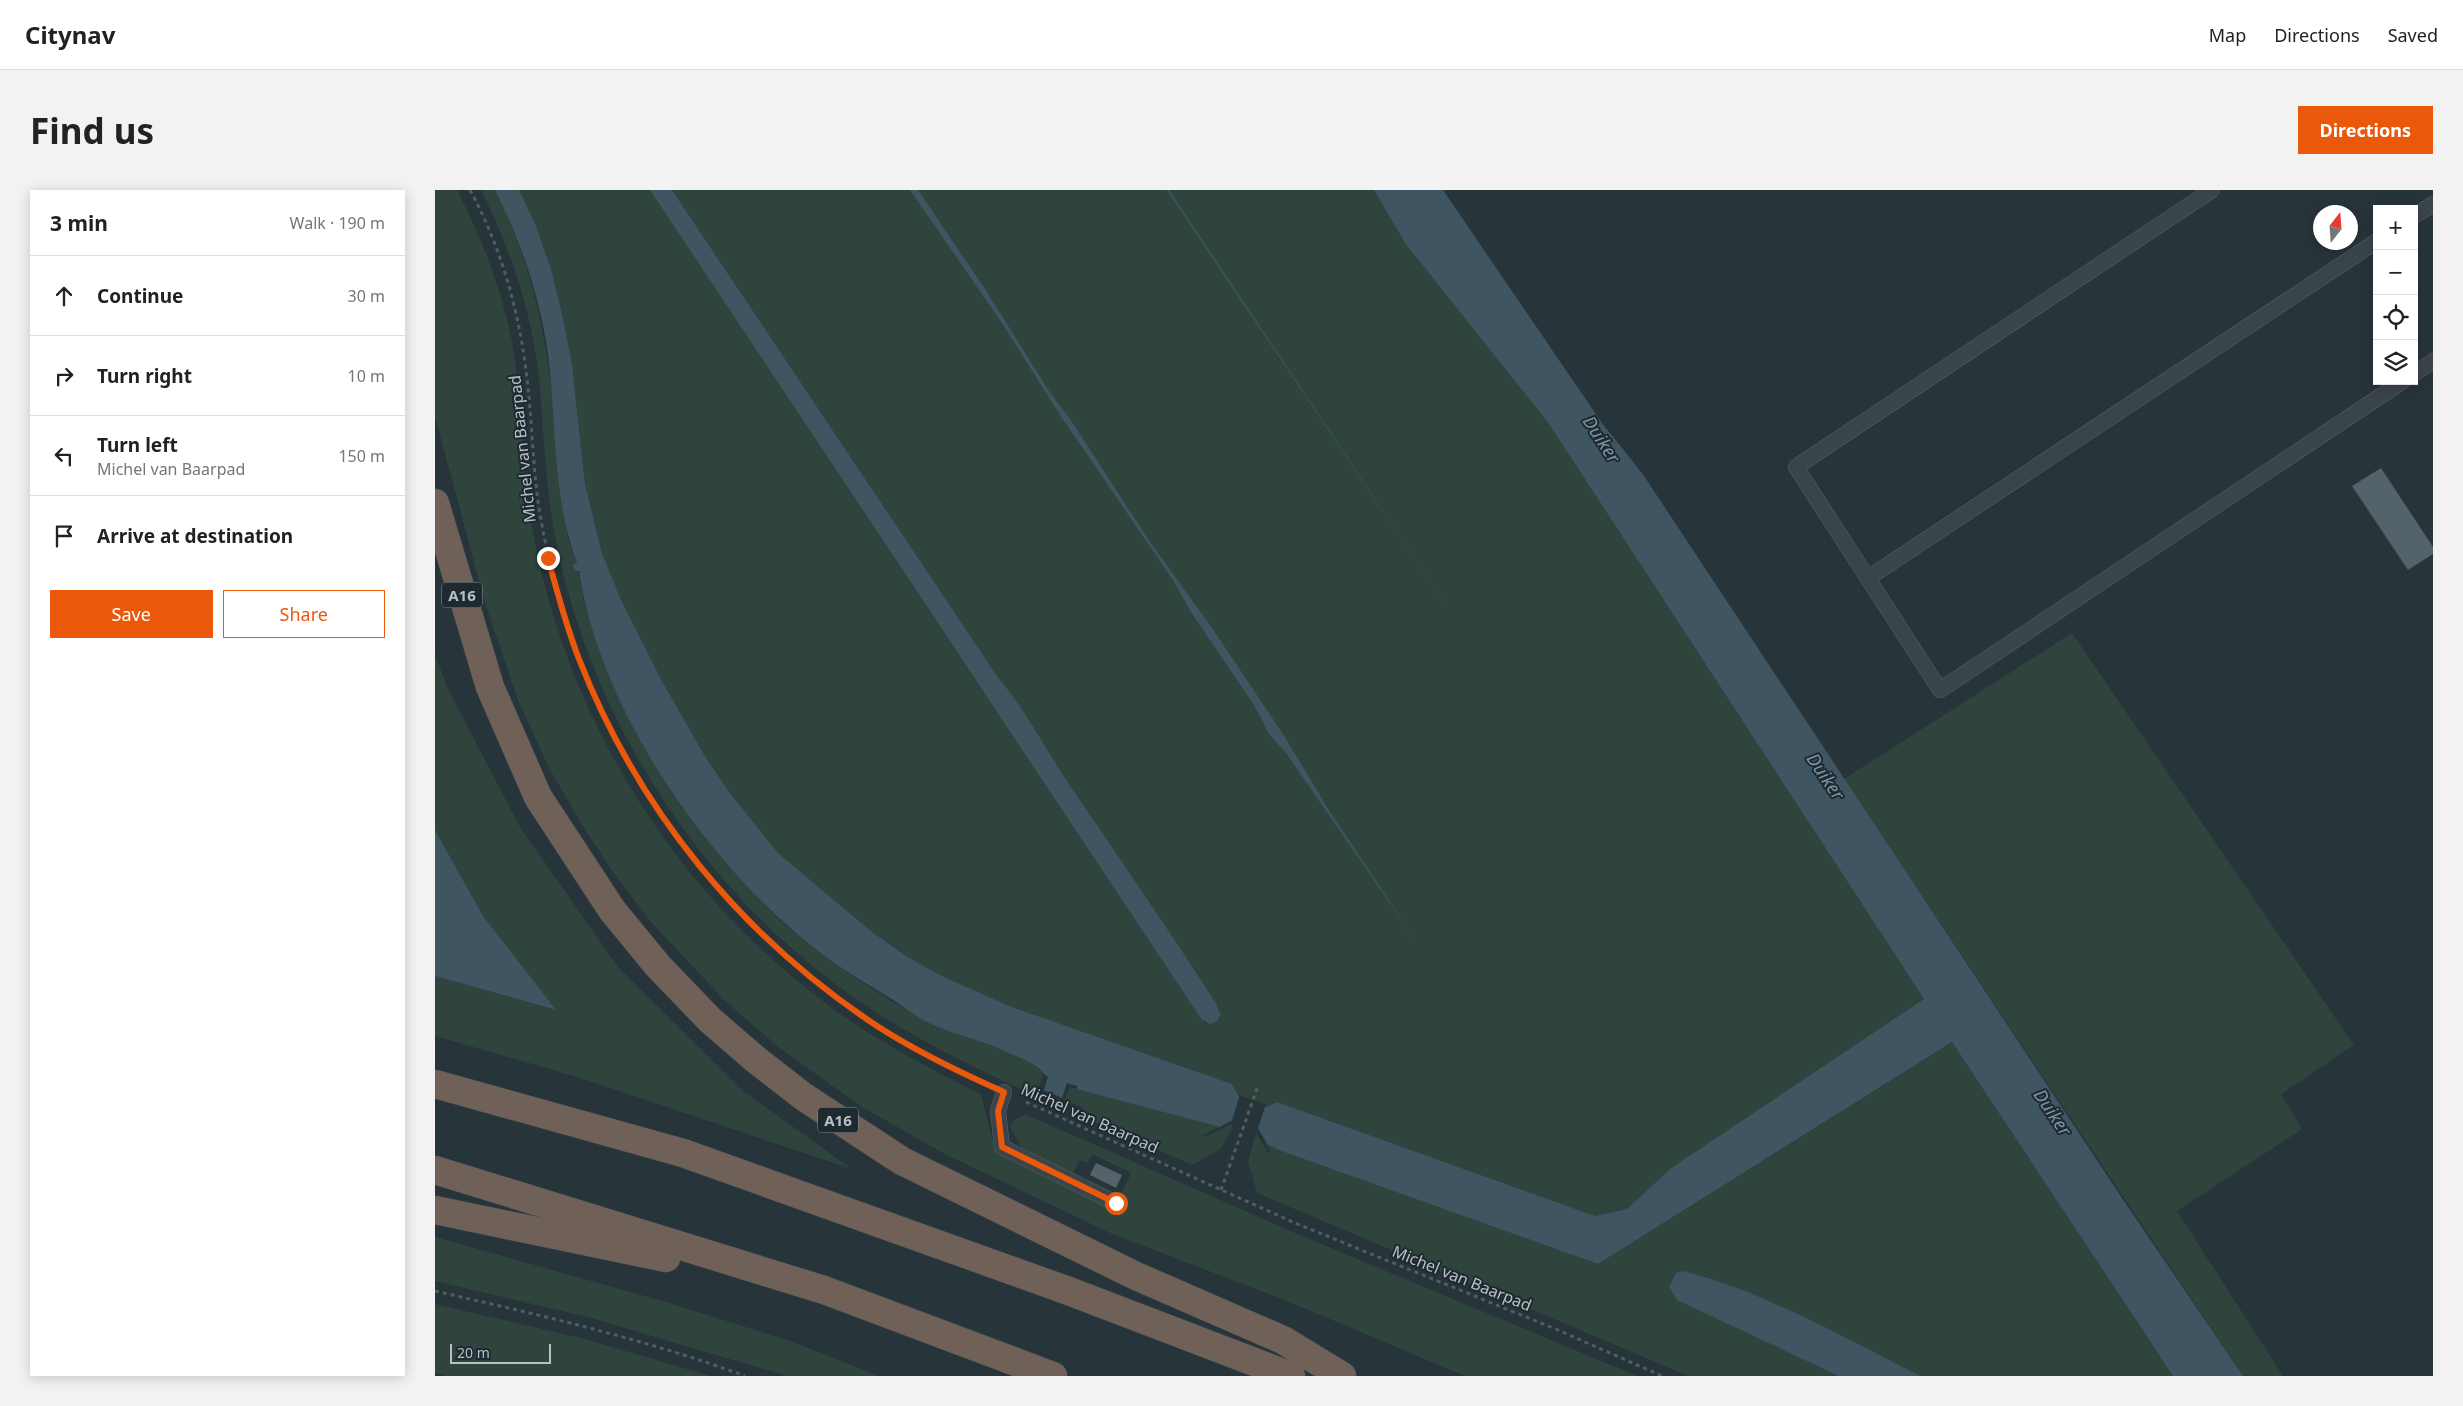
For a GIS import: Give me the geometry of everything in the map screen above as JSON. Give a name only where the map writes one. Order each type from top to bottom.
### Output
[{"type":"highway","name":"A16","points":[[435,503],[491,686],[538,796],[612,910],[658,966],[710,1020],[755,1060],[804,1097],[902,1161],[1136,1276],[1283,1340],[1342,1376]]},
{"type":"highway","points":[[435,1084],[683,1154],[1066,1290],[1291,1376]]},
{"type":"highway","points":[[435,1170],[824,1290],[1053,1376]]},
{"type":"highway","points":[[435,1210],[824,1290]]},
{"type":"lane","points":[[2212,190],[1796,467],[1940,690],[2397,385]]},
{"type":"lane","points":[[2418,213],[2433,204]]},
{"type":"lane","points":[[1868,578],[2373,244]]},
{"type":"lane","points":[[2418,371],[2433,361]]},
{"type":"lane","points":[[1004,1092],[998,1111],[1002,1147],[1116,1203]]},
{"type":"path","name":"Michel van Baarpad","points":[[470,190],[499,256],[514,306],[525,358],[538,501],[548,558],[579,658],[624,756],[682,845],[714,886],[764,938],[834,995],[877,1026],[921,1052],[1004,1092],[1295,1223],[1558,1330],[1662,1376]]},
{"type":"path","points":[[1221,1190],[1258,1086]]},
{"type":"path","points":[[435,1291],[555,1318],[696,1358],[745,1376]]},
{"type":"green space","points":[[435,190],[457,190],[486,254],[501,299],[516,368],[526,487],[532,527],[548,596],[570,664],[599,729],[633,792],[673,850],[718,906],[769,956],[824,1002],[861,1028],[920,1063],[981,1094],[996,1153],[1119,1213],[1126,1199],[1120,1196],[1131,1173],[1092,1154],[1087,1163],[1080,1160],[1073,1173],[1022,1148],[1010,1127],[1013,1121],[1025,1114],[1295,1233],[1637,1376],[1465,1376],[1287,1301],[1110,1233],[947,1155],[862,1107],[781,1049],[725,1001],[652,923],[615,875],[584,828],[549,768],[518,700],[485,603],[435,416]]},
{"type":"green space","points":[[481,190],[495,190],[514,231],[539,317],[554,405],[568,539],[577,563],[573,564],[579,575],[592,629],[630,719],[662,775],[679,802],[718,853],[787,926],[854,977],[927,1022],[939,1028],[1005,1050],[1033,1065],[1043,1074],[1036,1096],[940,1050],[885,1018],[824,975],[767,926],[716,871],[671,811],[631,747],[598,679],[573,608],[551,514],[537,362],[533,339],[516,273],[500,231]]},
{"type":"green space","points":[[519,190],[650,190],[1205,1023],[1220,1018],[1220,1011],[1216,1003],[1071,787],[1027,716],[997,676],[672,190],[1374,190],[1405,243],[1549,424],[1924,999],[1671,1168],[1627,1209],[1595,1216],[1277,1102],[1267,1107],[1240,1098],[1232,1084],[1012,1007],[942,976],[906,956],[872,932],[778,853],[730,793],[706,758],[662,681],[621,601],[602,553],[585,484],[572,364],[552,272],[535,223]]},
{"type":"green space","points":[[2072,633],[2354,1045],[2281,1094],[2302,1129],[2177,1211],[2283,1376],[2243,1376],[1844,779]]},
{"type":"green space","points":[[435,655],[448,689],[520,827],[618,967],[743,1091],[852,1169],[577,1077],[435,1036],[435,976],[555,1010],[483,916],[435,830]]},
{"type":"green space","points":[[1952,1042],[2173,1376],[1921,1376],[1802,1317],[1783,1348],[1839,1376],[1688,1376],[1257,1193],[1248,1162],[1256,1133],[1268,1153],[1271,1152],[1267,1144],[1598,1264]]},
{"type":"green space","points":[[1070,1087],[1220,1127],[1203,1135],[1205,1137],[1231,1124],[1233,1127],[1221,1148],[1192,1165],[1079,1115],[1083,1108],[1065,1100]]},
{"type":"green space","points":[[435,1237],[666,1302],[793,1342],[879,1376],[787,1376],[588,1317],[435,1281]]},
{"type":"green space","points":[[435,1304],[581,1338],[711,1376],[445,1376],[435,1373]]},
{"type":"water","name":"Duiker","points":[[495,190],[519,190],[535,223],[552,272],[572,364],[585,484],[602,553],[621,600],[662,681],[706,758],[730,793],[778,853],[872,932],[906,956],[942,976],[1012,1007],[1232,1084],[1240,1098],[1267,1107],[1277,1102],[1595,1216],[1627,1209],[1671,1168],[1924,999],[1549,424],[1405,243],[1374,190],[1443,190],[1602,423],[1642,473],[2122,1198],[2243,1376],[2173,1376],[1952,1042],[1598,1264],[1279,1150],[1267,1144],[1258,1128],[1233,1120],[1220,1127],[1077,1089],[1077,1086],[1067,1083],[1062,1098],[1044,1090],[1048,1077],[1033,1064],[991,1045],[924,1021],[840,967],[789,927],[747,886],[707,840],[670,789],[638,736],[611,681],[591,625],[579,571],[575,571],[573,564],[577,563],[569,540],[560,492],[550,371],[543,324],[523,255]]},
{"type":"water","points":[[650,190],[672,190],[997,676],[1027,716],[1071,787],[1216,1003],[1221,1015],[1217,1021],[1210,1024],[1202,1020]]},
{"type":"water","points":[[910,190],[918,190],[985,289],[1049,391],[1070,419],[1150,542],[1212,628],[1283,734],[1330,812],[1419,945],[1286,753],[1269,734],[1254,705],[1191,612],[1173,580],[1062,418],[1002,323]]},
{"type":"water","points":[[1167,190],[1169,190],[1462,629]]},
{"type":"water","points":[[435,830],[483,916],[556,1010],[435,976]]},
{"type":"water","points":[[1683,1271],[1714,1280],[1774,1303],[1921,1376],[1839,1376],[1677,1300],[1669,1287],[1676,1273]]},
{"type":"pier","points":[[1240,1094],[1241,1096],[1266,1104],[1257,1130],[1231,1124]]},
{"type":"building","points":[[2381,468],[2433,547],[2433,554],[2408,570],[2352,486]]},
{"type":"building","points":[[1096,1163],[1122,1175],[1116,1188],[1090,1175]]},
{"type":"route","points":[[548,558],[562,610],[579,658],[601,710],[624,756],[668,826],[714,886],[764,938],[834,995],[877,1026],[921,1052],[1004,1092],[998,1111],[1002,1147],[1116,1203]]}]
